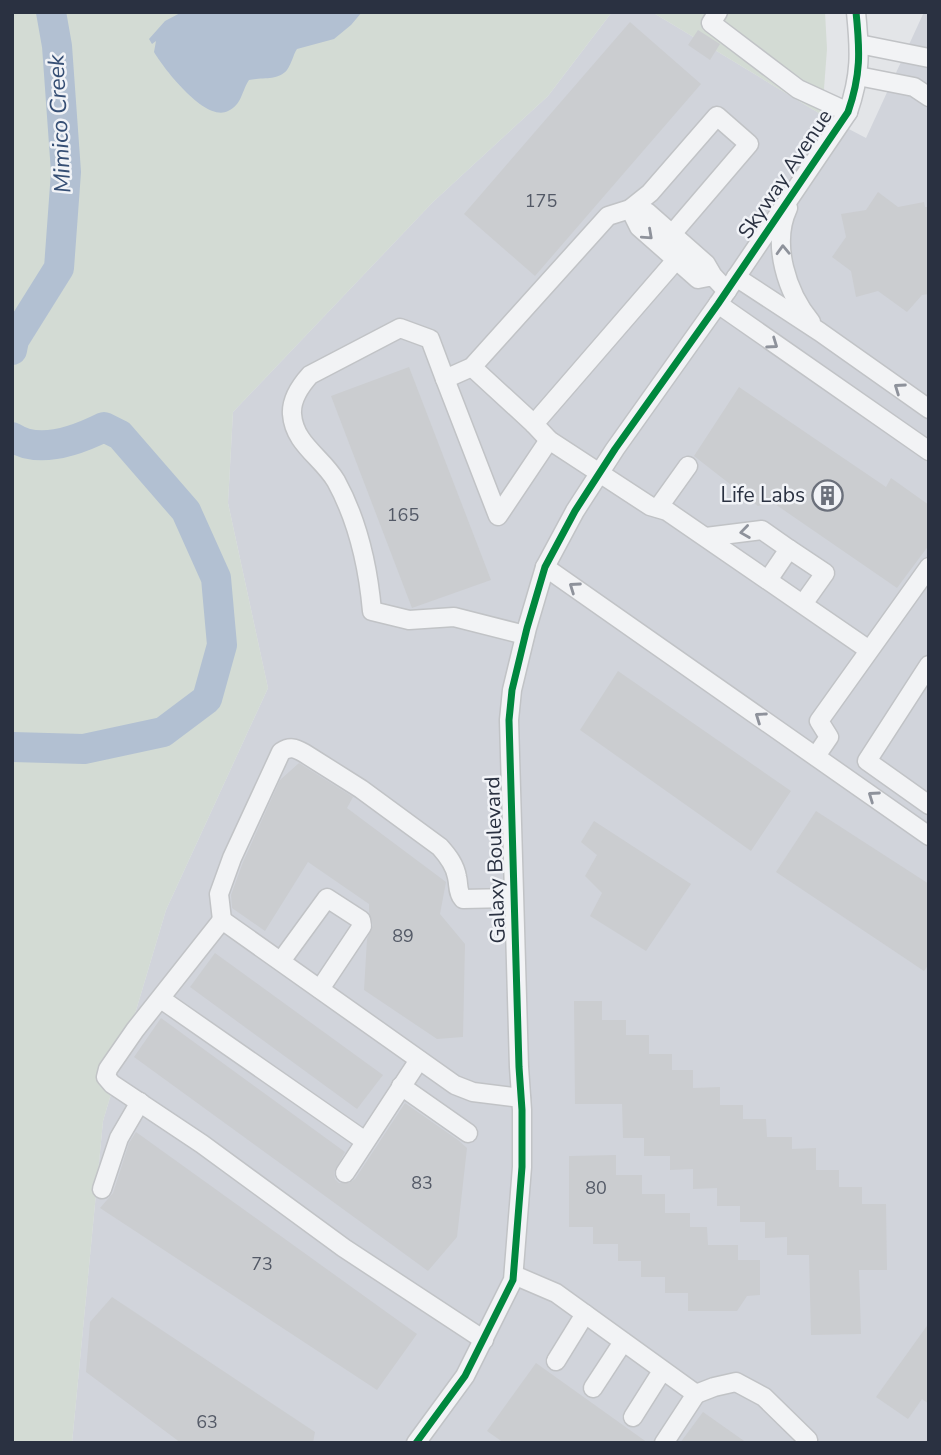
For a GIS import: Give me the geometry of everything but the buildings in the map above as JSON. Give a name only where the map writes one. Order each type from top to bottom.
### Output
[{"type":"street","points":[[718,12],[711,23],[799,89],[848,112]]},
{"type":"street","name":"Skyway Avenue","points":[[727,291],[848,112],[858,76],[856,12]]},
{"type":"street","points":[[859,44],[929,58]]},
{"type":"street","points":[[858,76],[914,87],[929,97]]},
{"type":"street","points":[[445,379],[472,367],[608,216],[630,209],[650,193],[717,116],[749,144],[672,233]]},
{"type":"street","points":[[796,190],[783,218],[782,257],[787,283],[802,310],[820,332]]},
{"type":"street","points":[[630,209],[639,227],[698,279],[713,276]]},
{"type":"street","points":[[630,209],[647,212],[706,264],[727,291],[929,451]]},
{"type":"street","points":[[534,424],[676,260]]},
{"type":"street","points":[[727,291],[820,332],[929,409]]},
{"type":"street","name":"Galaxy Boulevard","points":[[424,1440],[465,1376],[514,1275],[522,1167],[522,1098],[513,898],[509,720],[512,690],[525,635],[545,566],[575,511],[599,472],[727,291]]},
{"type":"street","points":[[525,635],[454,617],[409,621],[372,611],[370,582],[350,510],[334,478],[304,445],[296,431],[291,412],[299,387],[310,375],[400,328],[430,339],[498,516],[550,440]]},
{"type":"street","points":[[472,367],[550,440],[650,506],[667,511],[869,650]]},
{"type":"street","points":[[658,508],[688,466]]},
{"type":"street","points":[[706,537],[762,530],[825,573],[803,604]]},
{"type":"street","points":[[768,580],[789,549]]},
{"type":"street","points":[[545,566],[929,836]]},
{"type":"street","points":[[816,756],[829,737],[819,721],[929,566]]},
{"type":"street","points":[[929,665],[867,761],[929,805]]},
{"type":"street","points":[[513,898],[463,899],[459,895],[453,867],[440,847],[362,789],[295,748],[287,748],[281,752],[232,858],[219,894],[219,909],[222,920],[464,1090],[522,1098]]},
{"type":"street","points":[[281,961],[327,898],[361,920],[362,926],[320,989]]},
{"type":"street","points":[[222,920],[135,1030],[108,1069],[106,1077],[112,1084],[202,1144],[344,1248],[484,1340]]},
{"type":"street","points":[[161,999],[365,1141]]},
{"type":"street","points":[[345,1173],[419,1060]]},
{"type":"street","points":[[401,1086],[468,1133]]},
{"type":"street","points":[[102,1189],[119,1138],[140,1102]]},
{"type":"street","points":[[514,1275],[555,1293],[696,1394]]},
{"type":"street","points":[[556,1361],[585,1314]]},
{"type":"street","points":[[593,1388],[623,1342]]},
{"type":"street","points":[[634,1417],[662,1371]]},
{"type":"street","points":[[664,1443],[696,1394],[736,1382],[764,1397],[811,1442]]},
{"type":"shaded area","points":[[12,12],[612,12],[548,96],[433,202],[233,412],[228,503],[268,688],[166,910],[103,1121],[72,1443],[12,1443]]},
{"type":"shaded area","points":[[612,12],[652,12],[822,115],[866,138],[924,12],[929,12],[929,1443],[72,1443],[103,1121],[166,910],[268,688],[228,503],[233,412],[433,202],[548,96]]},
{"type":"shaded area","points":[[652,12],[825,12],[827,49],[822,115]]},
{"type":"water","points":[[182,12],[362,12],[334,39],[297,49],[289,67],[283,73],[274,77],[249,80],[236,105],[219,113],[186,92],[154,52],[156,41],[152,44],[149,39],[165,21]]},
{"type":"waterway","name":"Mimico Creek","points":[[12,350],[14,340],[59,268],[66,172],[57,46],[51,12]]},
{"type":"waterway","name":"Mimico Creek","points":[[12,437],[34,445],[46,445],[71,441],[104,427],[120,435],[186,511],[216,578],[222,645],[207,699],[163,732],[84,749],[12,747]]},
{"type":"cycle path","points":[[416,1443],[465,1376],[513,1280],[522,1167],[522,1110],[509,720],[512,690],[545,567],[575,511],[615,449],[718,304],[848,112],[858,63],[856,12]]},
{"type":"place","name":"Life Labs","points":[[828,495]]}]
